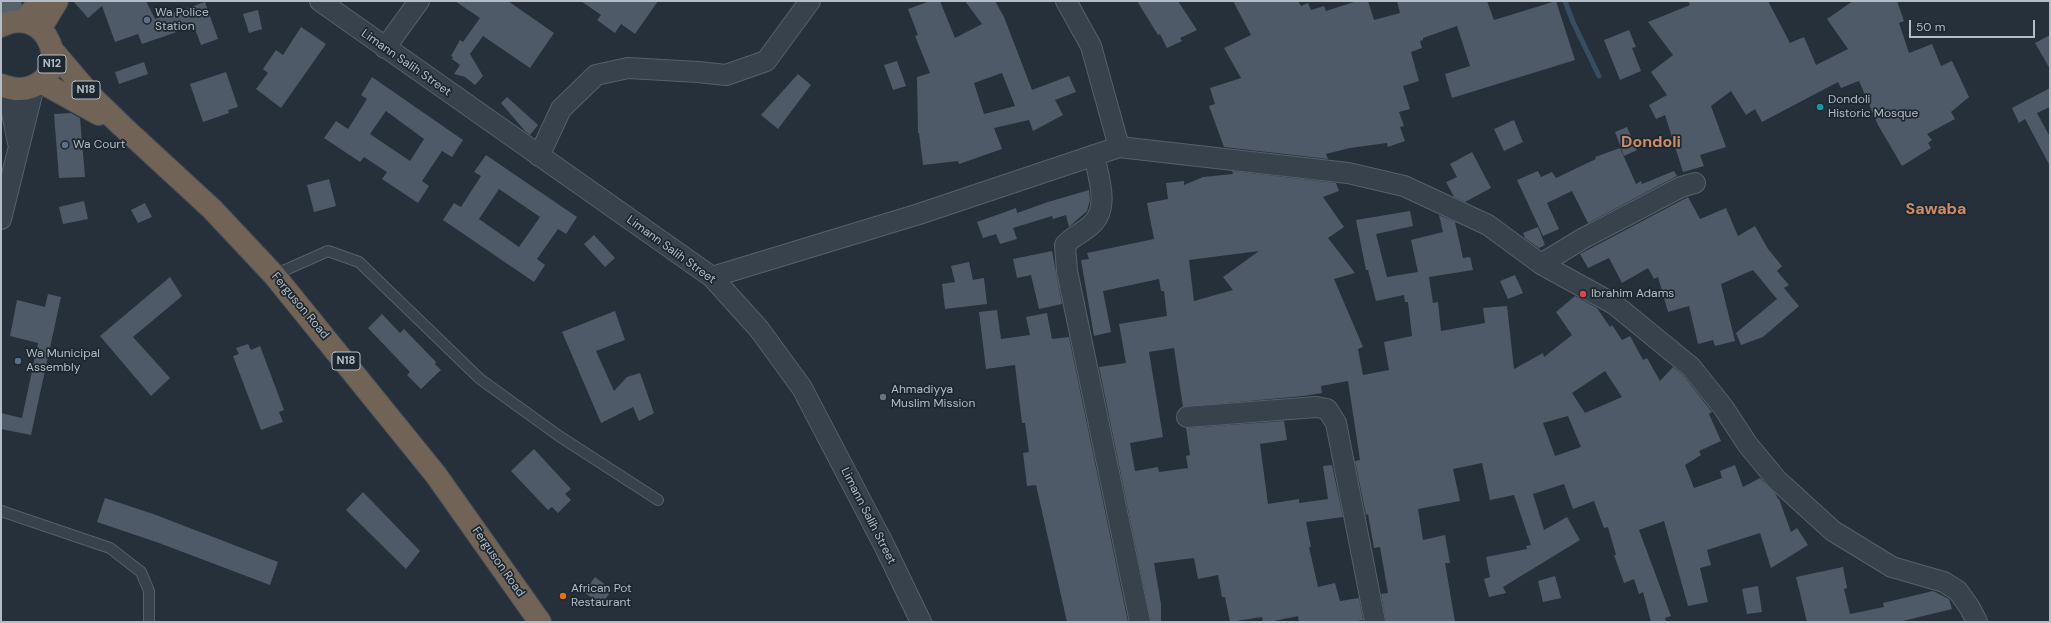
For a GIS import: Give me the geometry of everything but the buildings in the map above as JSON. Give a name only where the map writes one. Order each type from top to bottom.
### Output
[{"type":"highway","points":[[20,24],[40,1]]},
{"type":"highway","points":[[20,24],[57,1]]},
{"type":"highway","name":"N12","points":[[4,86],[20,90],[37,84],[50,68],[52,51],[46,35],[20,24]]},
{"type":"highway","name":"Ferguson Road","points":[[52,51],[75,78],[122,126],[212,208],[274,275],[436,475],[540,622]]},
{"type":"highway","name":"Ferguson Road","points":[[37,84],[122,126]]},
{"type":"main road","points":[[8,1],[20,24]]},
{"type":"street","name":"Limann Salih Street","points":[[320,1],[712,277],[759,329],[802,388],[884,545],[921,622]]},
{"type":"street","points":[[385,48],[419,1]]},
{"type":"street","points":[[539,156],[561,109],[596,75],[628,68],[726,75],[760,64],[766,61],[810,1]]},
{"type":"street","points":[[1066,1],[1091,46],[1119,147]]},
{"type":"street","points":[[1,219],[18,143],[37,84]]},
{"type":"street","points":[[4,86],[18,143]]},
{"type":"street","points":[[712,277],[919,214],[1119,147],[1348,173],[1404,186],[1488,225],[1541,264],[1614,304],[1691,367],[1723,407],[1748,445],[1777,480],[1833,531],[1892,567],[1944,582],[1958,591],[1970,608],[1977,622]]},
{"type":"street","points":[[1094,155],[1102,203],[1100,215],[1092,224],[1072,237],[1065,245],[1067,271],[1140,622]]},
{"type":"street","points":[[1541,264],[1582,239],[1681,188],[1695,183]]},
{"type":"street","points":[[1188,417],[1316,407],[1327,409],[1336,423],[1375,622]]},
{"type":"lane","points":[[274,275],[328,251],[359,262],[480,379],[559,436],[658,500]]},
{"type":"lane","points":[[1,511],[110,548],[140,572],[149,591],[149,622]]},
{"type":"waterway","points":[[1565,1],[1573,22],[1599,76]]},
{"type":"place","name":"Wa Police Station","points":[[147,20]]},
{"type":"place","name":"Dondoli Historic Mosque","points":[[1820,107]]},
{"type":"place","name":"Wa Court","points":[[65,145]]},
{"type":"place","name":"Ibrahim Adams","points":[[1583,294]]},
{"type":"place","name":"Wa Municipal Assembly","points":[[18,361]]},
{"type":"place","name":"Ahmadiyya Muslim Mission","points":[[883,397]]},
{"type":"place","name":"African Pot Restaurant","points":[[563,596]]},
{"type":"district","name":"Dondoli","points":[[1651,143]]},
{"type":"district","name":"Sawaba","points":[[1936,210]]}]
